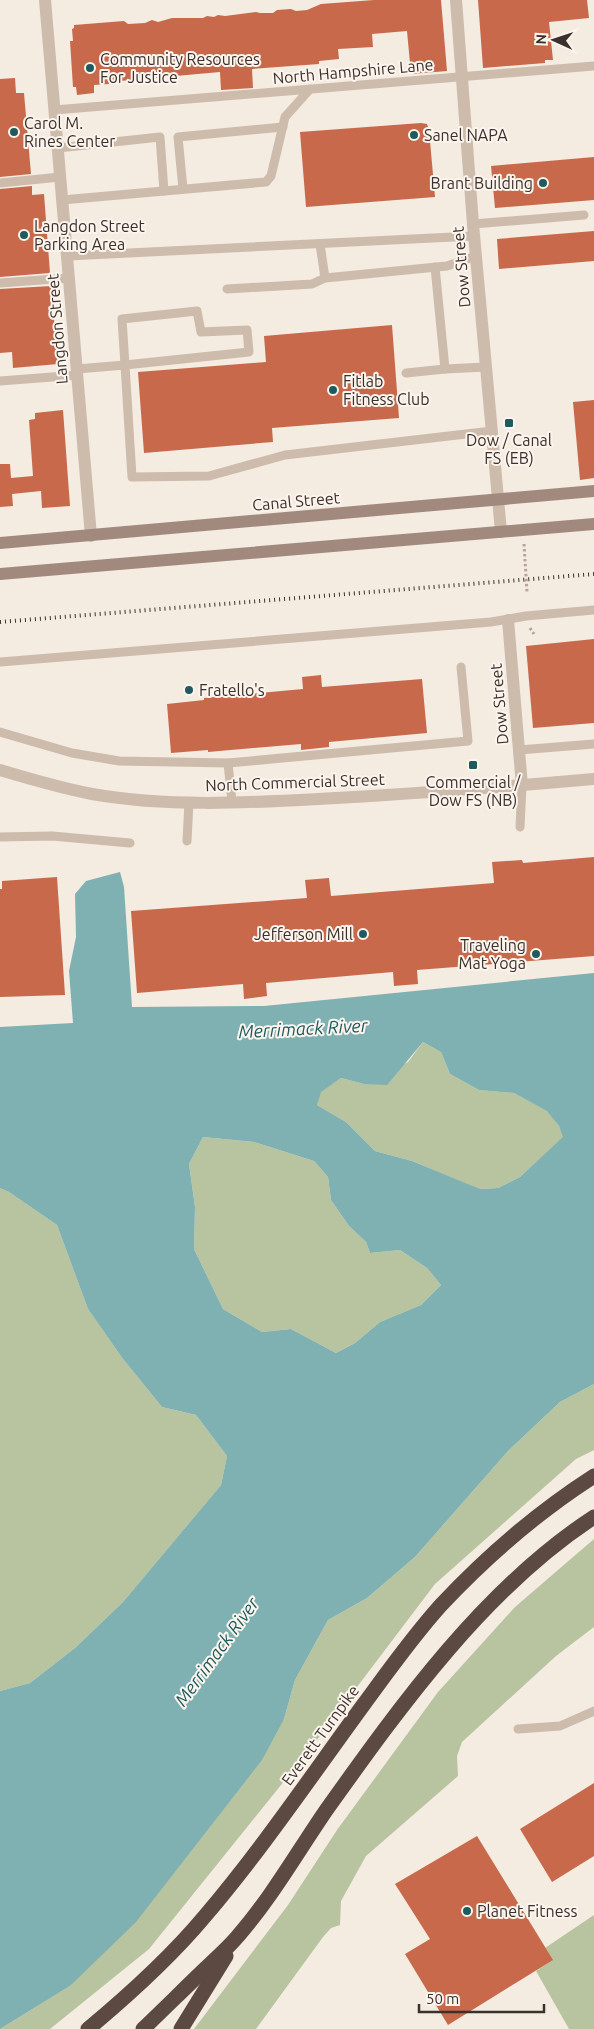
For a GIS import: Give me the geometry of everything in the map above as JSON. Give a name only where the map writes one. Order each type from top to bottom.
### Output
[{"type":"highway","name":"Everett Turnpike","points":[[88,2029],[166,1960],[205,1916],[242,1870],[404,1650],[441,1606],[481,1564],[525,1525],[594,1476]]},
{"type":"highway","points":[[181,2029],[238,1937],[284,1874],[327,1810],[445,1654],[492,1603],[527,1569],[594,1517]]},
{"type":"highway","points":[[143,2029],[238,1937]]},
{"type":"street","name":"Langdon Street","points":[[45,0],[91,536]]},
{"type":"street","name":"Dow Street","points":[[456,0],[476,256],[501,532]]},
{"type":"street","name":"Canal Street","points":[[0,543],[594,491]]},
{"type":"street","points":[[0,574],[594,524]]},
{"type":"street","name":"Dow Street","points":[[508,620],[522,786]]},
{"type":"street","name":"North Commercial Street","points":[[0,770],[46,784],[92,794],[146,800],[189,802],[377,796],[594,779]]},
{"type":"lane","name":"North Hampshire Lane","points":[[54,110],[594,66]]},
{"type":"lane","points":[[62,200],[266,182],[271,176],[285,117],[310,89]]},
{"type":"lane","points":[[183,189],[178,136],[283,127]]},
{"type":"lane","points":[[58,148],[160,138],[164,191]]},
{"type":"lane","points":[[0,183],[60,177]]},
{"type":"lane","points":[[68,256],[449,238],[474,230],[584,215]]},
{"type":"lane","points":[[320,244],[326,278]]},
{"type":"lane","points":[[227,289],[312,284],[326,278],[447,266],[476,256]]},
{"type":"lane","points":[[435,267],[445,369]]},
{"type":"lane","points":[[0,284],[70,278]]},
{"type":"lane","points":[[0,381],[125,365],[248,352],[248,330],[201,332],[197,311],[122,319],[125,365],[132,477],[209,476],[286,455],[492,431]]},
{"type":"lane","points":[[406,373],[486,367]]},
{"type":"lane","points":[[0,662],[508,620],[526,616],[594,610]]},
{"type":"lane","points":[[0,732],[72,753],[113,760],[228,763],[468,741],[462,667]]},
{"type":"lane","points":[[519,750],[594,744]]},
{"type":"lane","points":[[228,763],[232,802]]},
{"type":"lane","points":[[520,827],[522,786]]},
{"type":"lane","points":[[187,841],[189,802]]},
{"type":"lane","points":[[0,837],[52,836],[130,843]]},
{"type":"lane","points":[[518,1729],[560,1726],[594,1711]]},
{"type":"path","points":[[524,543],[527,592]]},
{"type":"green space","points":[[423,1042],[441,1052],[450,1074],[479,1090],[514,1093],[548,1111],[559,1126],[564,1137],[520,1177],[498,1188],[479,1189],[412,1161],[375,1151],[346,1122],[317,1105],[320,1092],[341,1078],[364,1084],[408,1062]]},
{"type":"green space","points":[[203,1137],[254,1142],[314,1161],[328,1177],[331,1200],[349,1226],[366,1242],[370,1253],[400,1250],[427,1268],[441,1285],[421,1305],[380,1322],[355,1343],[336,1353],[291,1329],[262,1332],[223,1309],[194,1249],[195,1207],[189,1164]]},
{"type":"green space","points":[[0,1188],[9,1192],[57,1225],[88,1309],[123,1359],[162,1407],[196,1415],[227,1456],[221,1485],[123,1602],[75,1648],[30,1683],[0,1691]]},
{"type":"green space","points":[[594,1384],[594,1450],[576,1459],[435,1584],[310,1749],[149,1949],[50,2029],[0,2029],[70,1986],[284,1719],[295,1680],[328,1620],[367,1598],[415,1557],[508,1451],[560,1402]]},
{"type":"green space","points":[[594,1539],[594,1627],[556,1656],[462,1742],[457,1756],[458,1776],[366,1856],[341,1901],[340,1925],[331,1928],[323,1937],[256,2029],[194,2029],[288,1905],[337,1830],[438,1692],[515,1607]]},
{"type":"green space","points":[[594,1915],[594,2029],[569,2029],[536,1971],[552,1960],[545,1948]]},
{"type":"water","name":"Merrimack River","points":[[120,872],[124,887],[132,1007],[264,1006],[594,973],[594,1384],[560,1402],[508,1451],[415,1557],[367,1598],[328,1620],[295,1680],[284,1719],[262,1760],[136,1922],[70,1986],[0,2029],[0,1691],[30,1683],[75,1648],[123,1602],[221,1485],[227,1456],[196,1415],[162,1407],[123,1359],[88,1309],[57,1225],[9,1192],[0,1188],[0,1027],[73,1023],[69,971],[76,937],[75,894],[86,881]],"holes":[[[423,1042],[441,1052],[450,1074],[479,1090],[514,1093],[547,1111],[559,1126],[563,1137],[520,1177],[498,1188],[480,1189],[412,1161],[375,1151],[346,1122],[317,1105],[321,1092],[341,1078],[364,1084],[387,1085]],[[203,1137],[254,1142],[314,1161],[328,1177],[331,1200],[349,1226],[366,1242],[370,1253],[400,1250],[427,1268],[441,1285],[421,1305],[380,1322],[355,1343],[336,1353],[291,1329],[262,1332],[223,1309],[194,1249],[195,1207],[189,1164]]]},
{"type":"building","points":[[374,0],[441,0],[447,71],[411,74],[407,31],[372,34],[373,47],[338,49],[339,59],[319,61],[319,64],[252,69],[253,88],[221,90],[220,72],[109,82],[109,84],[94,85],[94,93],[77,95],[76,87],[73,87],[70,41],[73,41],[72,29],[74,25],[124,21],[128,24],[145,23],[152,20],[158,22],[172,18],[203,18],[207,16],[214,17],[218,15],[225,16],[256,12],[273,13],[277,10],[307,10],[321,4]]},
{"type":"building","points":[[478,0],[587,0],[589,18],[549,22],[553,60],[545,60],[545,63],[483,68]]},
{"type":"building","name":"Carol M. Rines Center","points":[[15,78],[16,93],[24,93],[31,174],[0,177],[0,79]]},
{"type":"building","points":[[427,124],[429,130],[435,197],[306,207],[300,132]]},
{"type":"building","name":"Brant Building","points":[[594,157],[594,200],[495,208],[491,166]]},
{"type":"building","name":"Langdon Street Parking Area","points":[[32,186],[32,195],[44,194],[50,273],[0,277],[0,189]]},
{"type":"building","points":[[594,231],[594,261],[499,269],[497,239]]},
{"type":"building","points":[[51,286],[58,364],[13,368],[12,352],[0,353],[0,289]]},
{"type":"building","points":[[392,325],[399,418],[272,428],[273,442],[144,453],[138,372],[266,362],[264,336]]},
{"type":"building","points":[[594,400],[594,478],[580,480],[573,402]]},
{"type":"building","points":[[63,410],[70,506],[42,508],[41,491],[12,494],[13,506],[0,507],[0,464],[10,464],[11,478],[33,476],[29,420],[35,419],[35,413]]},
{"type":"building","points":[[594,639],[594,723],[533,728],[526,646]]},
{"type":"building","points":[[321,675],[322,687],[422,679],[427,733],[329,742],[329,747],[301,750],[301,744],[208,752],[208,750],[171,753],[167,704],[204,700],[204,698],[303,689],[302,677]]},
{"type":"building","name":"Jefferson Mill","points":[[594,857],[594,956],[417,970],[418,984],[394,986],[393,972],[266,983],[267,996],[244,999],[243,984],[137,993],[131,911],[307,898],[305,880],[329,878],[331,896],[494,883],[492,862],[522,860],[523,863]]},
{"type":"building","points":[[57,877],[65,995],[0,997],[0,889],[2,889],[2,881]]},
{"type":"building","points":[[594,1783],[594,1856],[552,1882],[520,1829]]},
{"type":"building","name":"Planet Fitness","points":[[477,1836],[553,1960],[448,2025],[405,1954],[430,1939],[395,1884]]},
{"type":"railway","points":[[0,622],[594,574]]},
{"type":"place","name":"Community Resources For Justice","points":[[90,68]]},
{"type":"place","name":"Carol M. Rines Center","points":[[14,132]]},
{"type":"place","name":"Sanel NAPA","points":[[414,135]]},
{"type":"place","name":"Brant Building","points":[[543,183]]},
{"type":"place","name":"Langdon Street Parking Area","points":[[24,235]]},
{"type":"place","name":"Fitlab Fitness Club","points":[[333,390]]},
{"type":"place","name":"Dow / Canal FS (EB)","points":[[509,423]]},
{"type":"place","name":"Fratello's","points":[[189,690]]},
{"type":"place","name":"Commercial / Dow FS (NB)","points":[[473,765]]},
{"type":"place","name":"Jefferson Mill","points":[[363,934]]},
{"type":"place","name":"Traveling Mat Yoga","points":[[536,954]]},
{"type":"place","name":"Planet Fitness","points":[[467,1911]]}]
